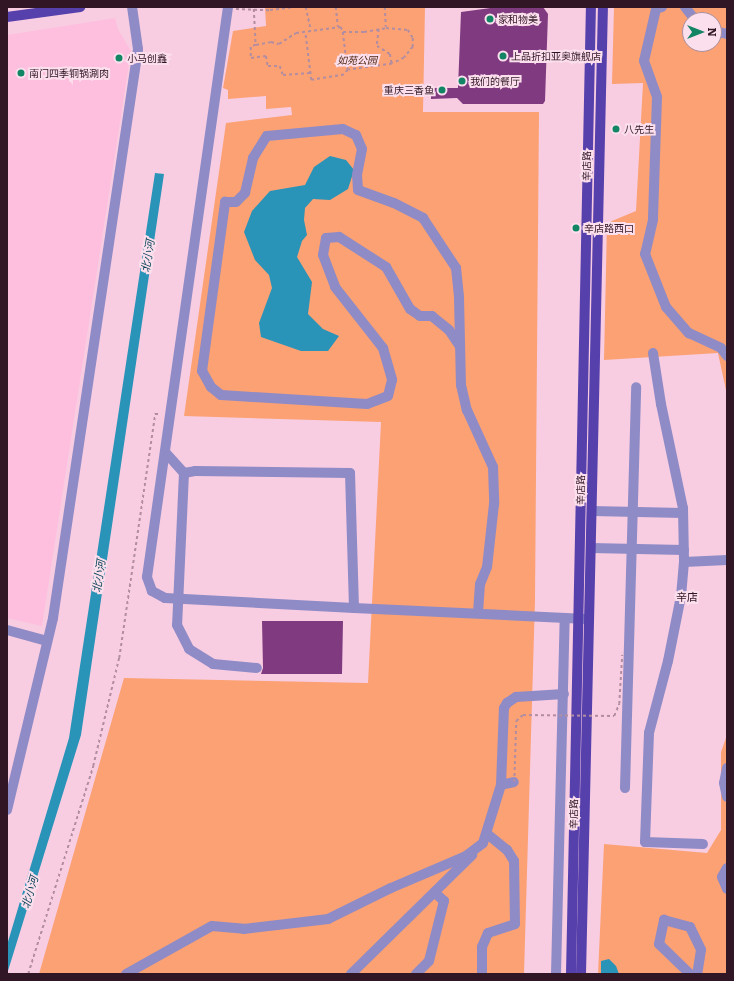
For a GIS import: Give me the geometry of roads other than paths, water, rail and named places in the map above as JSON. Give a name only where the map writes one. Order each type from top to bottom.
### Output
[{"type":"main road","points":[[7,17],[80,7]]},
{"type":"main road","name":"辛店路","points":[[571,974],[590,7]]},
{"type":"main road","name":"辛店路","points":[[581,974],[603,7]]},
{"type":"street","points":[[7,810],[47,641],[138,49],[132,7]]},
{"type":"street","points":[[662,7],[656,10],[644,62],[657,97],[653,220],[645,254],[666,307],[689,333],[721,348],[727,356]]},
{"type":"street","points":[[228,8],[172,414],[147,577],[152,591],[165,598],[589,619]]},
{"type":"street","points":[[459,345],[449,330],[432,316],[420,316],[410,309],[386,267],[339,237],[326,238],[323,255],[335,286],[382,348],[392,380],[388,396],[382,401],[360,403],[221,395],[211,387],[202,371],[225,202],[236,202],[245,193],[253,158],[267,136],[343,129],[356,135],[362,149],[357,175],[358,190],[394,202],[423,218],[456,268],[459,298],[461,385],[467,410],[493,467],[494,504],[487,567],[480,584],[478,614]]},
{"type":"street","points":[[653,353],[684,513],[684,562],[681,596],[668,661],[649,733],[645,842],[704,844]]},
{"type":"street","points":[[625,788],[625,655],[632,549],[636,387]]},
{"type":"street","points":[[166,453],[184,473],[177,625],[189,649],[213,664],[257,668]]},
{"type":"street","points":[[184,473],[195,470],[350,473],[354,608]]},
{"type":"street","points":[[592,511],[684,513]]},
{"type":"street","points":[[591,548],[684,550]]},
{"type":"street","points":[[684,562],[727,560]]},
{"type":"street","points":[[556,974],[566,618]]},
{"type":"street","points":[[7,630],[47,641]]},
{"type":"street","points":[[351,974],[434,892],[485,838],[501,785],[504,708],[507,703],[516,697],[564,694]]},
{"type":"street","points":[[727,768],[724,783],[727,797]]},
{"type":"street","points":[[501,785],[514,782]]},
{"type":"street","points":[[126,974],[212,926],[244,929],[328,919],[391,888],[466,856],[485,838]]},
{"type":"street","points":[[482,974],[482,946],[488,933],[515,924],[514,861],[507,850],[485,838]]},
{"type":"street","points":[[727,868],[722,877],[727,889]]},
{"type":"street","points":[[416,974],[429,960],[444,901],[434,892]]},
{"type":"street","points":[[690,974],[659,944],[664,920],[690,927],[701,950],[697,974]]},
{"type":"water","points":[[330,156],[346,160],[354,170],[348,189],[330,200],[313,199],[305,208],[304,220],[307,235],[302,241],[297,257],[312,282],[308,314],[323,329],[339,336],[328,351],[301,351],[261,337],[259,323],[272,288],[269,275],[255,260],[244,232],[252,211],[270,191],[305,185],[314,167]]},
{"type":"water","name":"北小河","points":[[155,173],[164,174],[81,735],[7,974],[7,945],[69,738]]},
{"type":"water","points":[[609,959],[616,966],[619,974],[601,974],[601,961]]},
{"type":"place","name":"家和物美","points":[[490,19]]},
{"type":"place","name":"上品折扣亚奥旗舰店","points":[[503,56]]},
{"type":"place","name":"小马创鑫","points":[[119,58]]},
{"type":"place","name":"南门四季铜锅涮肉","points":[[21,73]]},
{"type":"place","name":"我们的餐厅","points":[[462,81]]},
{"type":"place","name":"重庆三香鱼","points":[[442,90]]},
{"type":"place","name":"八先生","points":[[616,129]]},
{"type":"place","name":"辛店路西口","points":[[576,228]]},
{"type":"district","name":"辛店","points":[[687,596]]},
{"type":"park label","name":"如苑公园","points":[[357,60]]}]
